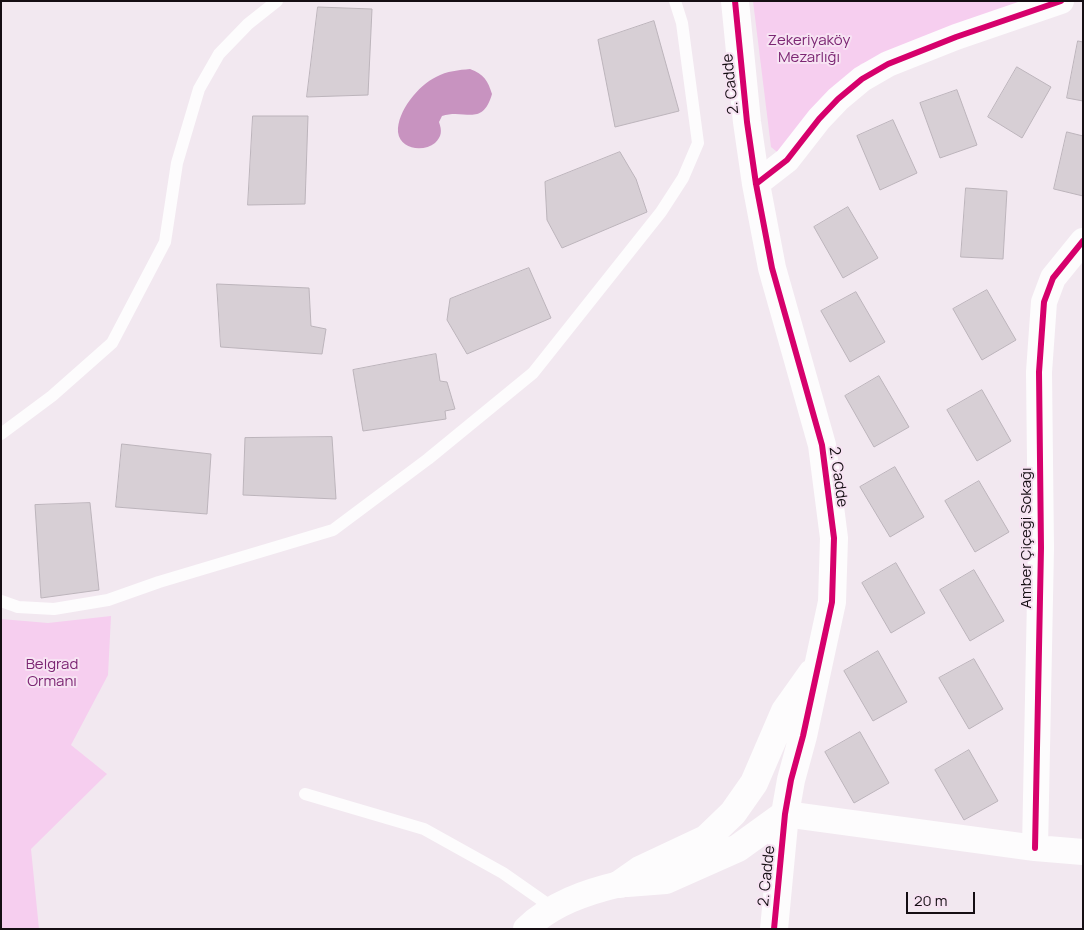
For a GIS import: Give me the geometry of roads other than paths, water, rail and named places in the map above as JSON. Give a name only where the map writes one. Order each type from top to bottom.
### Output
[{"type":"street","name":"2. Cadde","points":[[735,1],[756,184],[772,268],[822,445],[834,538],[832,602],[804,736],[791,780],[785,814],[774,929]]},
{"type":"street","points":[[756,184],[787,160],[819,119],[838,99],[862,79],[888,64],[1061,1]]},
{"type":"street","name":"Amber Çiçeği Sokağı","points":[[1035,848],[1041,548],[1039,372],[1044,311],[1053,278],[1083,241]]},
{"type":"street","points":[[620,884],[640,870],[706,838],[734,813],[754,783],[785,711],[818,664]]},
{"type":"street","points":[[734,813],[749,810],[785,814],[1035,848],[1083,852]]},
{"type":"street","points":[[526,929],[553,908],[592,891],[620,884],[666,880],[738,848],[785,814]]},
{"type":"street","points":[[738,848],[758,854],[769,865],[779,884]]},
{"type":"lane","points":[[1,434],[52,396],[112,343],[165,242],[177,163],[199,88],[219,54],[248,24],[277,1]]},
{"type":"lane","points":[[1,601],[18,607],[54,609],[108,600],[159,582],[333,530],[428,458],[534,373],[661,212],[683,178],[698,143],[682,23],[675,1]]},
{"type":"lane","points":[[305,794],[424,829],[503,873],[553,908]]},
{"type":"park label","name":"Zekeriyaköy Mezarlığı","points":[[809,50]]},
{"type":"park label","name":"Belgrad Ormanı","points":[[52,674]]}]
